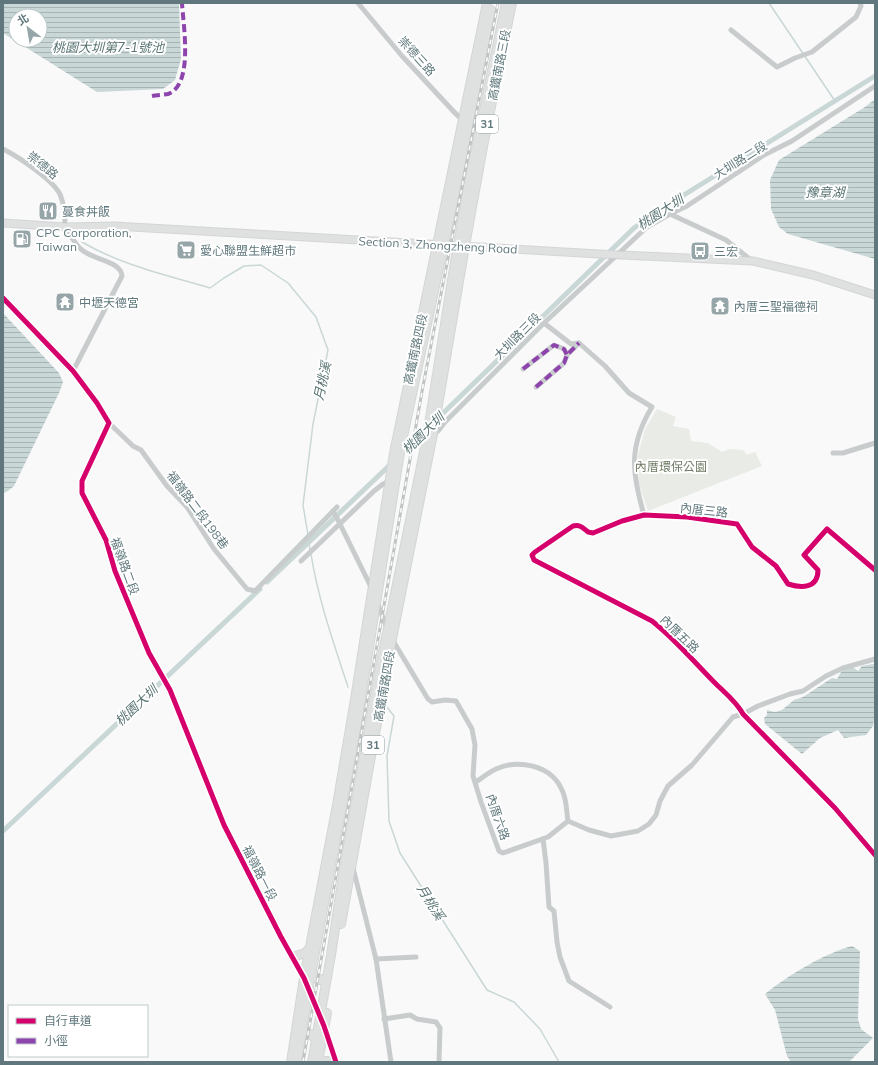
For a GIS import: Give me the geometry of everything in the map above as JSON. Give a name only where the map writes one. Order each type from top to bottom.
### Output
[{"type":"main road","name":"高鐵南路三段","points":[[441,244],[463,120],[488,3]]},
{"type":"main road","points":[[488,3],[490,17]]},
{"type":"main road","name":"高鐵南路三段","points":[[441,244],[493,3]]},
{"type":"main road","name":"高鐵南路三段","points":[[462,246],[467,192],[506,3]]},
{"type":"main road","name":"高鐵南路三段","points":[[462,246],[512,3]]},
{"type":"main road","name":"Section 3, Zhongzheng Road","points":[[3,223],[65,227],[124,227],[753,262],[813,275],[875,295]]},
{"type":"main road","name":"高鐵南路四段","points":[[297,1062],[308,989],[374,623],[376,600],[401,446],[441,244]]},
{"type":"main road","name":"高鐵南路四段","points":[[388,482],[441,244]]},
{"type":"main road","name":"31","points":[[432,434],[437,413],[462,246]]},
{"type":"main road","name":"高鐵南路四段","points":[[318,1062],[368,768],[432,434],[430,420],[452,280],[462,246]]},
{"type":"main road","name":"高鐵南路四段","points":[[312,1062],[356,801],[388,630],[402,560],[432,434]]},
{"type":"main road","name":"31","points":[[291,1062],[304,978],[337,805],[355,699],[388,482]]},
{"type":"main road","points":[[376,563],[385,542]]},
{"type":"main road","points":[[402,560],[403,588]]},
{"type":"main road","points":[[355,699],[357,723]]},
{"type":"main road","points":[[356,801],[365,780],[368,768]]},
{"type":"main road","points":[[293,957],[305,953],[310,948]]},
{"type":"main road","points":[[311,972],[320,980],[325,980],[327,978]]},
{"type":"main road","points":[[301,1035],[307,1033],[311,1034],[316,1040]]},
{"type":"main road","points":[[322,1062],[332,1062]]},
{"type":"street","name":"崇德三路","points":[[358,3],[402,56],[463,120]]},
{"type":"street","points":[[731,30],[778,68],[795,58],[812,52],[856,17],[861,6],[860,3]]},
{"type":"street","name":"大圳路二段","points":[[615,254],[647,228],[687,206],[764,155],[792,141],[875,86]]},
{"type":"street","name":"崇德路","points":[[3,149],[27,164],[55,187],[61,196],[65,217],[65,227]]},
{"type":"street","points":[[670,214],[726,240],[753,262]]},
{"type":"street","points":[[65,227],[81,250],[119,268],[122,272],[122,276],[73,370]]},
{"type":"street","name":"大圳路三段","points":[[432,434],[438,431],[445,422],[544,323],[615,254]]},
{"type":"street","points":[[3,298],[73,370],[97,403],[109,423]]},
{"type":"street","points":[[544,323],[571,344],[579,343],[605,366],[629,393],[652,407],[639,431],[634,456],[636,486],[644,515]]},
{"type":"street","points":[[536,386],[564,363],[567,355],[579,343]]},
{"type":"street","points":[[523,369],[554,344],[564,349],[567,355]]},
{"type":"street","name":"福嶺路二段198巷","points":[[109,423],[133,446],[141,450],[167,486],[186,507],[214,549],[247,589],[255,591],[333,512]]},
{"type":"street","name":"福嶺路二段","points":[[109,423],[82,481],[82,493],[106,540],[115,571],[149,653],[169,689]]},
{"type":"street","points":[[833,453],[843,453],[875,443]]},
{"type":"street","points":[[301,561],[339,522],[374,491],[388,482]]},
{"type":"street","points":[[337,507],[333,512],[372,589],[392,639]]},
{"type":"street","name":"內厝三路","points":[[644,515],[737,524],[752,547],[776,566],[788,584],[800,588],[806,587],[818,577],[818,570],[804,556],[827,529],[875,570]]},
{"type":"street","name":"內厝五路","points":[[644,515],[622,521],[593,533],[588,532],[582,526],[573,526],[532,555],[534,560],[652,621],[666,632],[715,683],[738,704],[744,714],[835,808],[875,855]]},
{"type":"street","name":"內厝六路","points":[[392,639],[428,699],[432,702],[445,700],[456,701],[472,729],[475,746],[474,776],[481,802],[499,851],[503,853],[543,839],[554,833],[568,821]]},
{"type":"street","points":[[476,782],[498,768],[523,764],[538,768],[555,779],[562,788],[566,802],[568,821],[589,830],[611,836],[638,831],[649,824],[656,815],[660,801],[668,786],[692,765],[733,716],[744,714],[758,706],[790,694],[803,692],[826,676],[843,668],[875,659]]},
{"type":"street","name":"福嶺路一段","points":[[169,689],[224,825],[304,978],[324,1026],[336,1062]]},
{"type":"street","points":[[543,839],[549,907],[554,911],[560,957],[569,981],[610,1007]]},
{"type":"street","points":[[351,863],[376,959],[391,1062]]},
{"type":"street","points":[[376,959],[416,957]]},
{"type":"street","points":[[384,1019],[410,1015],[417,1019],[436,1022],[440,1028],[439,1062]]},
{"type":"green space","name":"內厝環保公園","points":[[657,409],[676,417],[673,426],[689,429],[691,441],[708,443],[722,452],[729,449],[743,450],[747,455],[755,452],[762,466],[648,511],[639,484],[638,455],[645,429]]},
{"type":"water","name":"桃園大圳第7-1號池","points":[[3,3],[179,3],[181,59],[175,80],[163,89],[97,92],[27,48],[48,48],[48,8],[8,8],[8,36],[3,33]]},
{"type":"water","name":"豫章湖","points":[[875,99],[875,259],[788,234],[779,227],[771,209],[770,180],[779,160],[865,107]]},
{"type":"water","points":[[3,313],[59,373],[63,382],[14,486],[3,493]]},
{"type":"water","points":[[875,664],[875,713],[873,726],[866,735],[844,738],[838,730],[820,738],[802,754],[765,724],[764,718],[767,715],[767,710],[775,712],[782,710],[794,700],[803,697],[832,678],[837,679],[841,672],[850,665],[858,671],[862,666]]},
{"type":"water","points":[[852,946],[860,951],[858,1019],[861,1029],[873,1038],[849,1062],[791,1062],[787,1056],[775,1010],[765,994],[807,966],[841,949]]},
{"type":"waterway","points":[[769,3],[835,101]]},
{"type":"waterway","name":"桃園大圳","points":[[436,420],[634,228],[671,203],[875,76]]},
{"type":"waterway","name":"月桃溪","points":[[82,242],[128,263],[210,288],[244,266],[261,265],[288,283],[316,317],[328,350],[313,424],[303,505],[308,535]]},
{"type":"waterway","name":"桃園大圳","points":[[400,455],[428,429]]},
{"type":"waterway","name":"桃園大圳","points":[[267,582],[392,463]]},
{"type":"waterway","name":"月桃溪","points":[[308,538],[310,550]]},
{"type":"waterway","name":"月桃溪","points":[[311,554],[322,605],[348,687]]},
{"type":"waterway","name":"桃園大圳","points":[[3,831],[260,589]]},
{"type":"waterway","name":"月桃溪","points":[[386,706],[394,716],[387,756],[389,821],[400,853],[487,990],[514,1002],[540,1029],[559,1062]]},
{"type":"railway","points":[[303,1062],[423,386],[498,3]]},
{"type":"marked path","points":[[152,96],[168,94],[176,88],[181,79],[185,53],[182,3]]},
{"type":"marked path","points":[[536,387],[564,363],[567,355],[579,343]]},
{"type":"marked path","points":[[523,369],[554,345],[564,349],[567,355]]},
{"type":"cycle path","points":[[3,298],[73,371],[97,403],[109,423],[82,481],[82,493],[106,540],[115,571],[149,653],[170,690],[224,825],[281,937],[304,978],[324,1026],[336,1062]]},
{"type":"cycle path","points":[[875,570],[827,529],[804,555],[818,570],[815,581],[808,586],[788,584],[776,566],[752,547],[737,524],[687,517],[644,515],[622,521],[593,533],[588,532],[580,526],[573,526],[532,555],[534,560],[652,621],[730,697],[743,714],[835,808],[875,855]]},
{"type":"place","name":"蔓食丼飯","points":[[48,211]]},
{"type":"place","name":"CPC Corporation, Taiwan","points":[[22,239]]},
{"type":"place","name":"愛心聯盟生鮮超市","points":[[186,250]]},
{"type":"place","name":"三宏","points":[[700,251]]},
{"type":"place","name":"中壢天德宮","points":[[65,302]]},
{"type":"place","name":"內厝三聖福德祠","points":[[720,306]]}]
